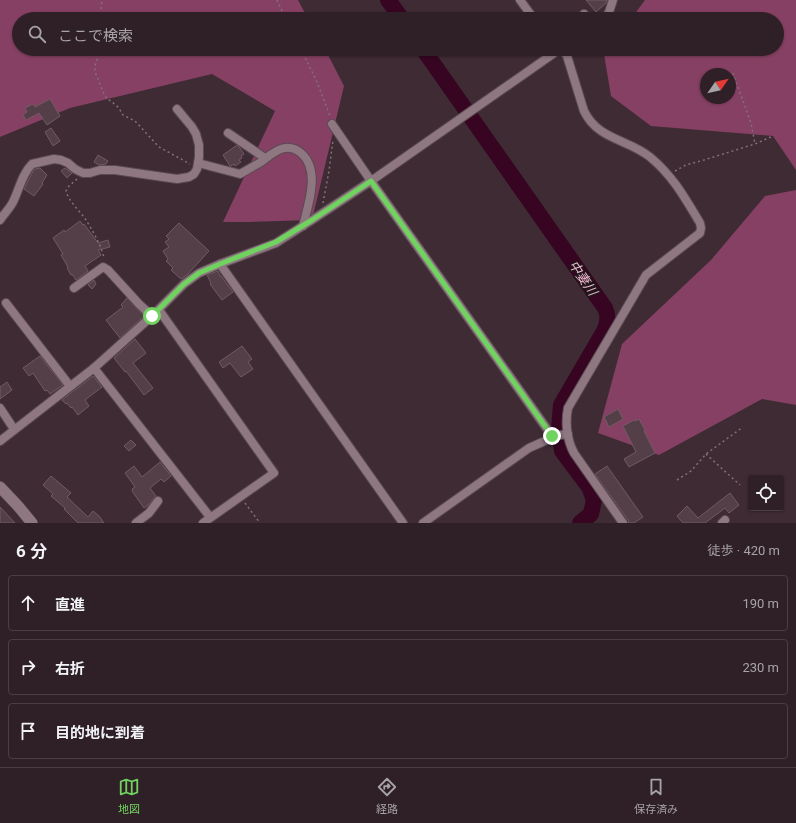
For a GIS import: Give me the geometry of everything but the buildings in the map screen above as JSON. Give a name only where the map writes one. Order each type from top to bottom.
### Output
[{"type":"main road","points":[[0,487],[32,523]]},
{"type":"street","points":[[520,0],[529,12]]},
{"type":"street","points":[[609,12],[613,0]]},
{"type":"street","points":[[0,441],[94,368],[159,310],[184,284],[199,273],[276,242],[321,215],[551,56]]},
{"type":"street","points":[[423,523],[529,448],[560,435],[568,408],[643,279],[656,266],[700,233],[700,223],[668,174],[640,150],[602,132],[588,118],[584,111],[567,56]]},
{"type":"street","points":[[0,220],[12,203],[27,171],[32,164],[54,159],[68,163],[83,173],[90,173],[100,170],[115,170],[177,179],[189,177],[194,174],[198,164],[199,145],[192,126],[177,109]]},
{"type":"street","points":[[332,124],[371,181],[560,435],[570,446],[623,523]]},
{"type":"street","points":[[228,133],[266,158]]},
{"type":"street","points":[[198,164],[240,174],[249,170],[279,149],[294,148],[305,157],[312,179],[311,193],[303,226]]},
{"type":"street","points":[[220,264],[403,523]]},
{"type":"street","points":[[74,288],[103,267],[108,270],[152,316]]},
{"type":"street","points":[[6,303],[70,386]]},
{"type":"street","points":[[159,310],[274,473],[203,523]]},
{"type":"street","points":[[94,368],[210,518]]},
{"type":"street","points":[[0,408],[14,429]]},
{"type":"street","points":[[136,523],[149,513],[158,500]]},
{"type":"path","points":[[101,12],[102,0]]},
{"type":"path","points":[[277,0],[283,12]]},
{"type":"path","points":[[97,56],[95,72],[107,99],[119,108],[123,115],[135,121],[159,147],[189,164],[198,164]]},
{"type":"path","points":[[304,56],[317,82],[332,124],[333,140],[321,215]]},
{"type":"path","points":[[736,82],[751,124],[754,144]]},
{"type":"path","points":[[668,174],[686,165],[754,144],[773,136]]},
{"type":"path","points":[[83,173],[69,186],[66,191],[86,220],[96,238],[102,253],[105,268]]},
{"type":"path","points":[[677,480],[691,471],[706,454],[743,427]]},
{"type":"path","points":[[706,454],[740,485]]},
{"type":"path","points":[[241,496],[260,523]]},
{"type":"shaded area","points":[[0,0],[298,0],[304,12],[12,12],[12,56],[329,56],[344,86],[312,220],[223,222],[275,111],[212,74],[70,108],[0,137]]},
{"type":"shaded area","points":[[645,0],[796,0],[796,170],[773,136],[651,126],[611,96],[604,56],[784,56],[784,12],[636,12]]},
{"type":"shaded area","points":[[796,190],[796,405],[762,399],[659,455],[598,433],[622,344],[711,260],[765,196]]},
{"type":"waterway","name":"中妻川","points":[[388,0],[397,12]]},
{"type":"waterway","name":"中妻川","points":[[428,56],[605,308],[607,314],[608,320],[604,331],[561,405],[559,429],[562,451],[589,487],[594,500],[591,514],[580,523]]},
{"type":"route","points":[[152,316],[184,284],[199,273],[276,242],[321,215],[371,181],[552,436]]}]
